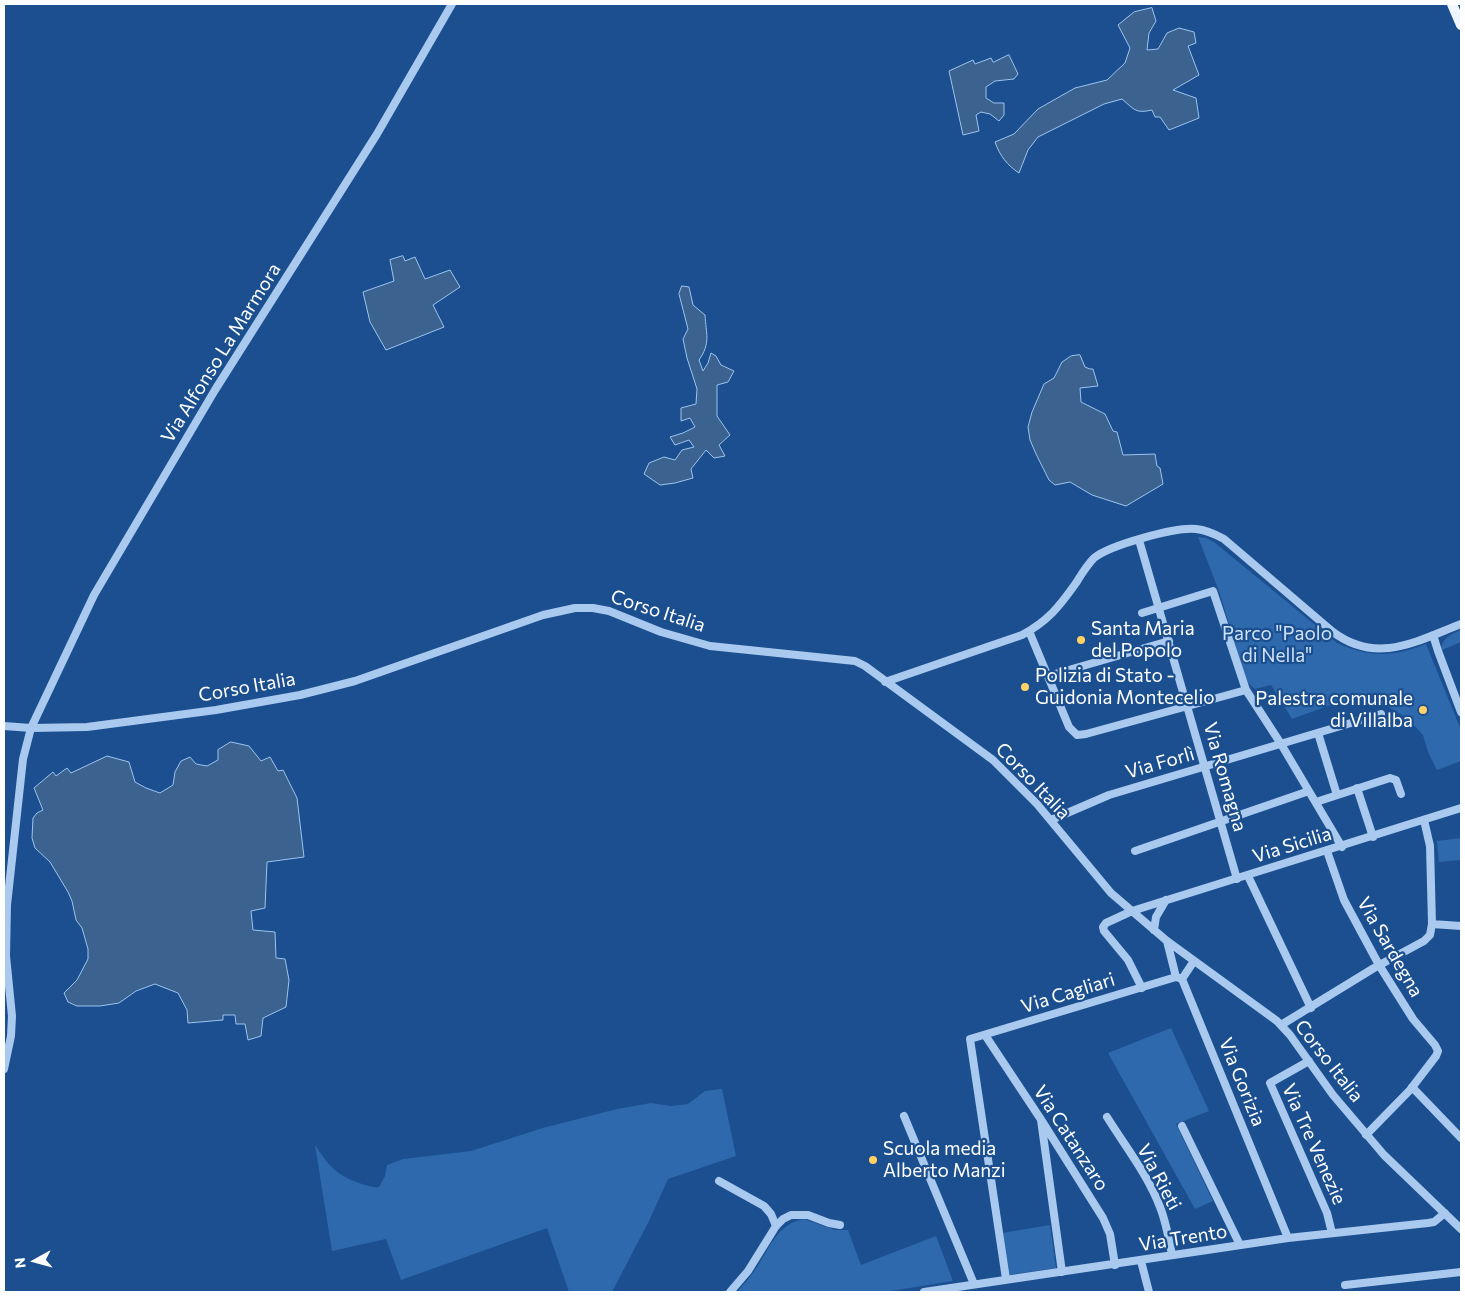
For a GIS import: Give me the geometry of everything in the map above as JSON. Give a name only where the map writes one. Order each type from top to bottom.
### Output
[{"type":"main road","points":[[1452,4],[1461,25]]},
{"type":"street","name":"Via Alfonso La Marmora","points":[[4,1064],[9,1051],[12,1016],[6,956],[7,905],[22,759],[30,728],[94,595],[216,390],[377,134],[452,4]]},
{"type":"street","points":[[885,682],[1007,641],[1029,631],[1046,621],[1057,610],[1096,557],[1111,548],[1185,529],[1214,533],[1234,546],[1333,632],[1358,646],[1388,649],[1408,644],[1461,624]]},
{"type":"street","name":"Via Romagna","points":[[1140,540],[1237,879]]},
{"type":"street","points":[[1142,613],[1213,591],[1246,690],[1281,744],[1342,846]]},
{"type":"street","name":"Corso Italia","points":[[4,726],[30,728],[86,727],[216,710],[300,695],[354,681],[542,615],[581,608],[609,611],[684,640],[710,646],[852,660],[862,664],[988,757],[1021,787],[1051,820],[1100,881],[1132,911],[1167,941],[1239,992],[1281,1025],[1333,1095],[1366,1135],[1384,1155],[1461,1229]]},
{"type":"street","points":[[1029,631],[1071,730],[1077,735],[1188,707],[1246,690]]},
{"type":"street","points":[[1433,635],[1461,712]]},
{"type":"street","points":[[1048,676],[1169,640]]},
{"type":"street","name":"Via Forlì","points":[[1051,820],[1108,795],[1381,714]]},
{"type":"street","points":[[1318,733],[1337,795]]},
{"type":"street","points":[[1316,802],[1392,778],[1397,782],[1401,794]]},
{"type":"street","points":[[1357,788],[1373,837]]},
{"type":"street","points":[[1136,851],[1309,791]]},
{"type":"street","name":"Via Sicilia","points":[[1142,988],[1131,964],[1103,928],[1106,923],[1132,911],[1461,808]]},
{"type":"street","points":[[1281,1025],[1379,965],[1426,940],[1430,935],[1432,924],[1430,846],[1424,820]]},
{"type":"street","name":"Via Sardegna","points":[[1327,851],[1344,900],[1379,965],[1413,1019],[1435,1044],[1438,1051],[1412,1087]]},
{"type":"street","points":[[1248,876],[1311,1008]]},
{"type":"street","points":[[1154,930],[1156,917],[1166,900]]},
{"type":"street","points":[[1432,924],[1461,926]]},
{"type":"street","name":"Via Gorizia","points":[[1167,941],[1179,978],[1288,1238]]},
{"type":"street","points":[[1179,978],[1194,961]]},
{"type":"street","name":"Via Cagliari","points":[[1006,1279],[970,1040],[1179,978]]},
{"type":"street","name":"Via Catanzaro","points":[[985,1036],[1104,1218],[1110,1234],[1115,1265]]},
{"type":"street","name":"Via Tre Venezie","points":[[1309,1061],[1270,1083],[1327,1213],[1332,1233]]},
{"type":"street","points":[[1366,1135],[1412,1087],[1461,1138]]},
{"type":"street","points":[[904,1116],[974,1284]]},
{"type":"street","points":[[1040,1118],[1062,1272]]},
{"type":"street","name":"Via Rieti","points":[[1107,1118],[1148,1181],[1158,1201],[1166,1225],[1172,1255]]},
{"type":"street","points":[[1182,1126],[1240,1246]]},
{"type":"street","points":[[718,1182],[764,1206],[771,1214],[776,1226]]},
{"type":"street","name":"Via Trento","points":[[924,1292],[957,1290],[974,1284],[1115,1265],[1288,1238],[1428,1223],[1434,1222],[1445,1213]]},
{"type":"street","points":[[730,1292],[748,1271],[776,1226],[786,1217],[800,1214],[808,1215],[840,1225]]},
{"type":"street","points":[[1141,1261],[1149,1292]]},
{"type":"street","points":[[1345,1286],[1461,1272]]},
{"type":"green space","name":"Parco \"Paolo di Nella\"","points":[[1198,537],[1214,542],[1337,643],[1361,651],[1382,654],[1403,651],[1426,644],[1461,730],[1461,761],[1437,770],[1428,752],[1423,735],[1408,719],[1387,706],[1336,703],[1292,719],[1271,685],[1255,689],[1246,681],[1219,591]]},
{"type":"green space","points":[[1461,630],[1461,642],[1442,650],[1443,655],[1441,656],[1441,646],[1445,639]]},
{"type":"green space","points":[[1461,838],[1461,860],[1439,862],[1437,841]]},
{"type":"green space","points":[[1171,1028],[1209,1111],[1176,1124],[1213,1201],[1195,1209],[1108,1053]]},
{"type":"green space","points":[[722,1089],[736,1156],[668,1179],[649,1221],[612,1292],[569,1292],[547,1228],[401,1280],[386,1239],[332,1251],[315,1145],[338,1173],[359,1183],[371,1187],[379,1187],[385,1176],[387,1165],[403,1159],[471,1151],[543,1128],[617,1109],[651,1103],[671,1106],[688,1104],[705,1091]]},
{"type":"green space","points":[[804,1219],[835,1230],[848,1230],[861,1265],[936,1236],[953,1281],[885,1292],[737,1292],[755,1270],[781,1231],[795,1221]]},
{"type":"green space","points":[[1050,1225],[1056,1268],[1008,1275],[1002,1233]]},
{"type":"shaded area","points":[[1152,8],[1156,21],[1149,33],[1147,50],[1158,49],[1167,33],[1179,28],[1194,32],[1196,43],[1188,46],[1199,75],[1173,90],[1196,98],[1199,118],[1169,130],[1160,117],[1155,117],[1152,110],[1138,111],[1122,99],[1104,104],[1038,137],[1028,150],[1019,173],[1011,167],[1004,160],[995,142],[1014,134],[1038,109],[1075,88],[1107,80],[1125,63],[1130,48],[1118,25],[1134,12]]},
{"type":"shaded area","points":[[1009,55],[1018,74],[1014,79],[995,81],[986,87],[986,98],[994,103],[1004,103],[1004,115],[999,121],[990,114],[981,112],[976,115],[979,131],[963,135],[949,71],[973,60],[975,64],[991,58],[993,62]]},
{"type":"shaded area","points":[[403,256],[405,261],[415,257],[425,279],[450,270],[460,287],[433,305],[444,327],[386,350],[370,322],[363,292],[394,281],[390,260]]},
{"type":"shaded area","points":[[682,286],[689,287],[693,305],[705,315],[706,343],[699,360],[703,371],[711,353],[716,356],[721,365],[734,371],[728,382],[717,385],[717,416],[730,435],[719,445],[725,456],[714,458],[706,450],[691,469],[693,478],[660,485],[644,474],[649,463],[664,457],[675,460],[682,450],[694,447],[689,440],[675,445],[670,437],[695,427],[690,418],[681,421],[681,408],[696,404],[697,389],[683,339],[688,329],[679,294]]},
{"type":"shaded area","points":[[1080,355],[1085,367],[1093,369],[1098,386],[1080,388],[1081,402],[1105,414],[1113,431],[1117,432],[1123,455],[1155,454],[1157,466],[1160,468],[1163,484],[1126,506],[1092,495],[1070,482],[1055,485],[1049,480],[1030,440],[1028,427],[1044,384],[1054,378],[1062,362],[1071,356]]},
{"type":"shaded area","points":[[231,742],[249,746],[261,761],[270,757],[278,771],[283,770],[297,798],[304,857],[267,862],[265,908],[251,911],[253,930],[275,932],[276,958],[285,959],[289,980],[286,1007],[263,1018],[261,1036],[248,1040],[245,1024],[236,1024],[235,1015],[223,1015],[223,1020],[188,1023],[187,1010],[178,993],[155,984],[136,991],[119,1003],[100,1006],[77,1006],[68,1002],[64,993],[77,980],[88,959],[88,949],[82,928],[76,920],[68,892],[50,862],[35,848],[32,838],[33,818],[43,810],[34,788],[53,772],[56,776],[67,768],[71,773],[107,756],[129,762],[135,782],[160,793],[173,785],[175,772],[181,761],[190,757],[196,764],[207,766],[218,760],[218,750]]},
{"type":"place","name":"Santa Maria del Popolo","points":[[1081,640]]},
{"type":"place","name":"Polizia di Stato - Guidonia Montecelio","points":[[1025,687]]},
{"type":"place","name":"Palestra comunale di Villalba","points":[[1423,710]]},
{"type":"place","name":"Scuola media Alberto Manzi","points":[[873,1160]]}]
